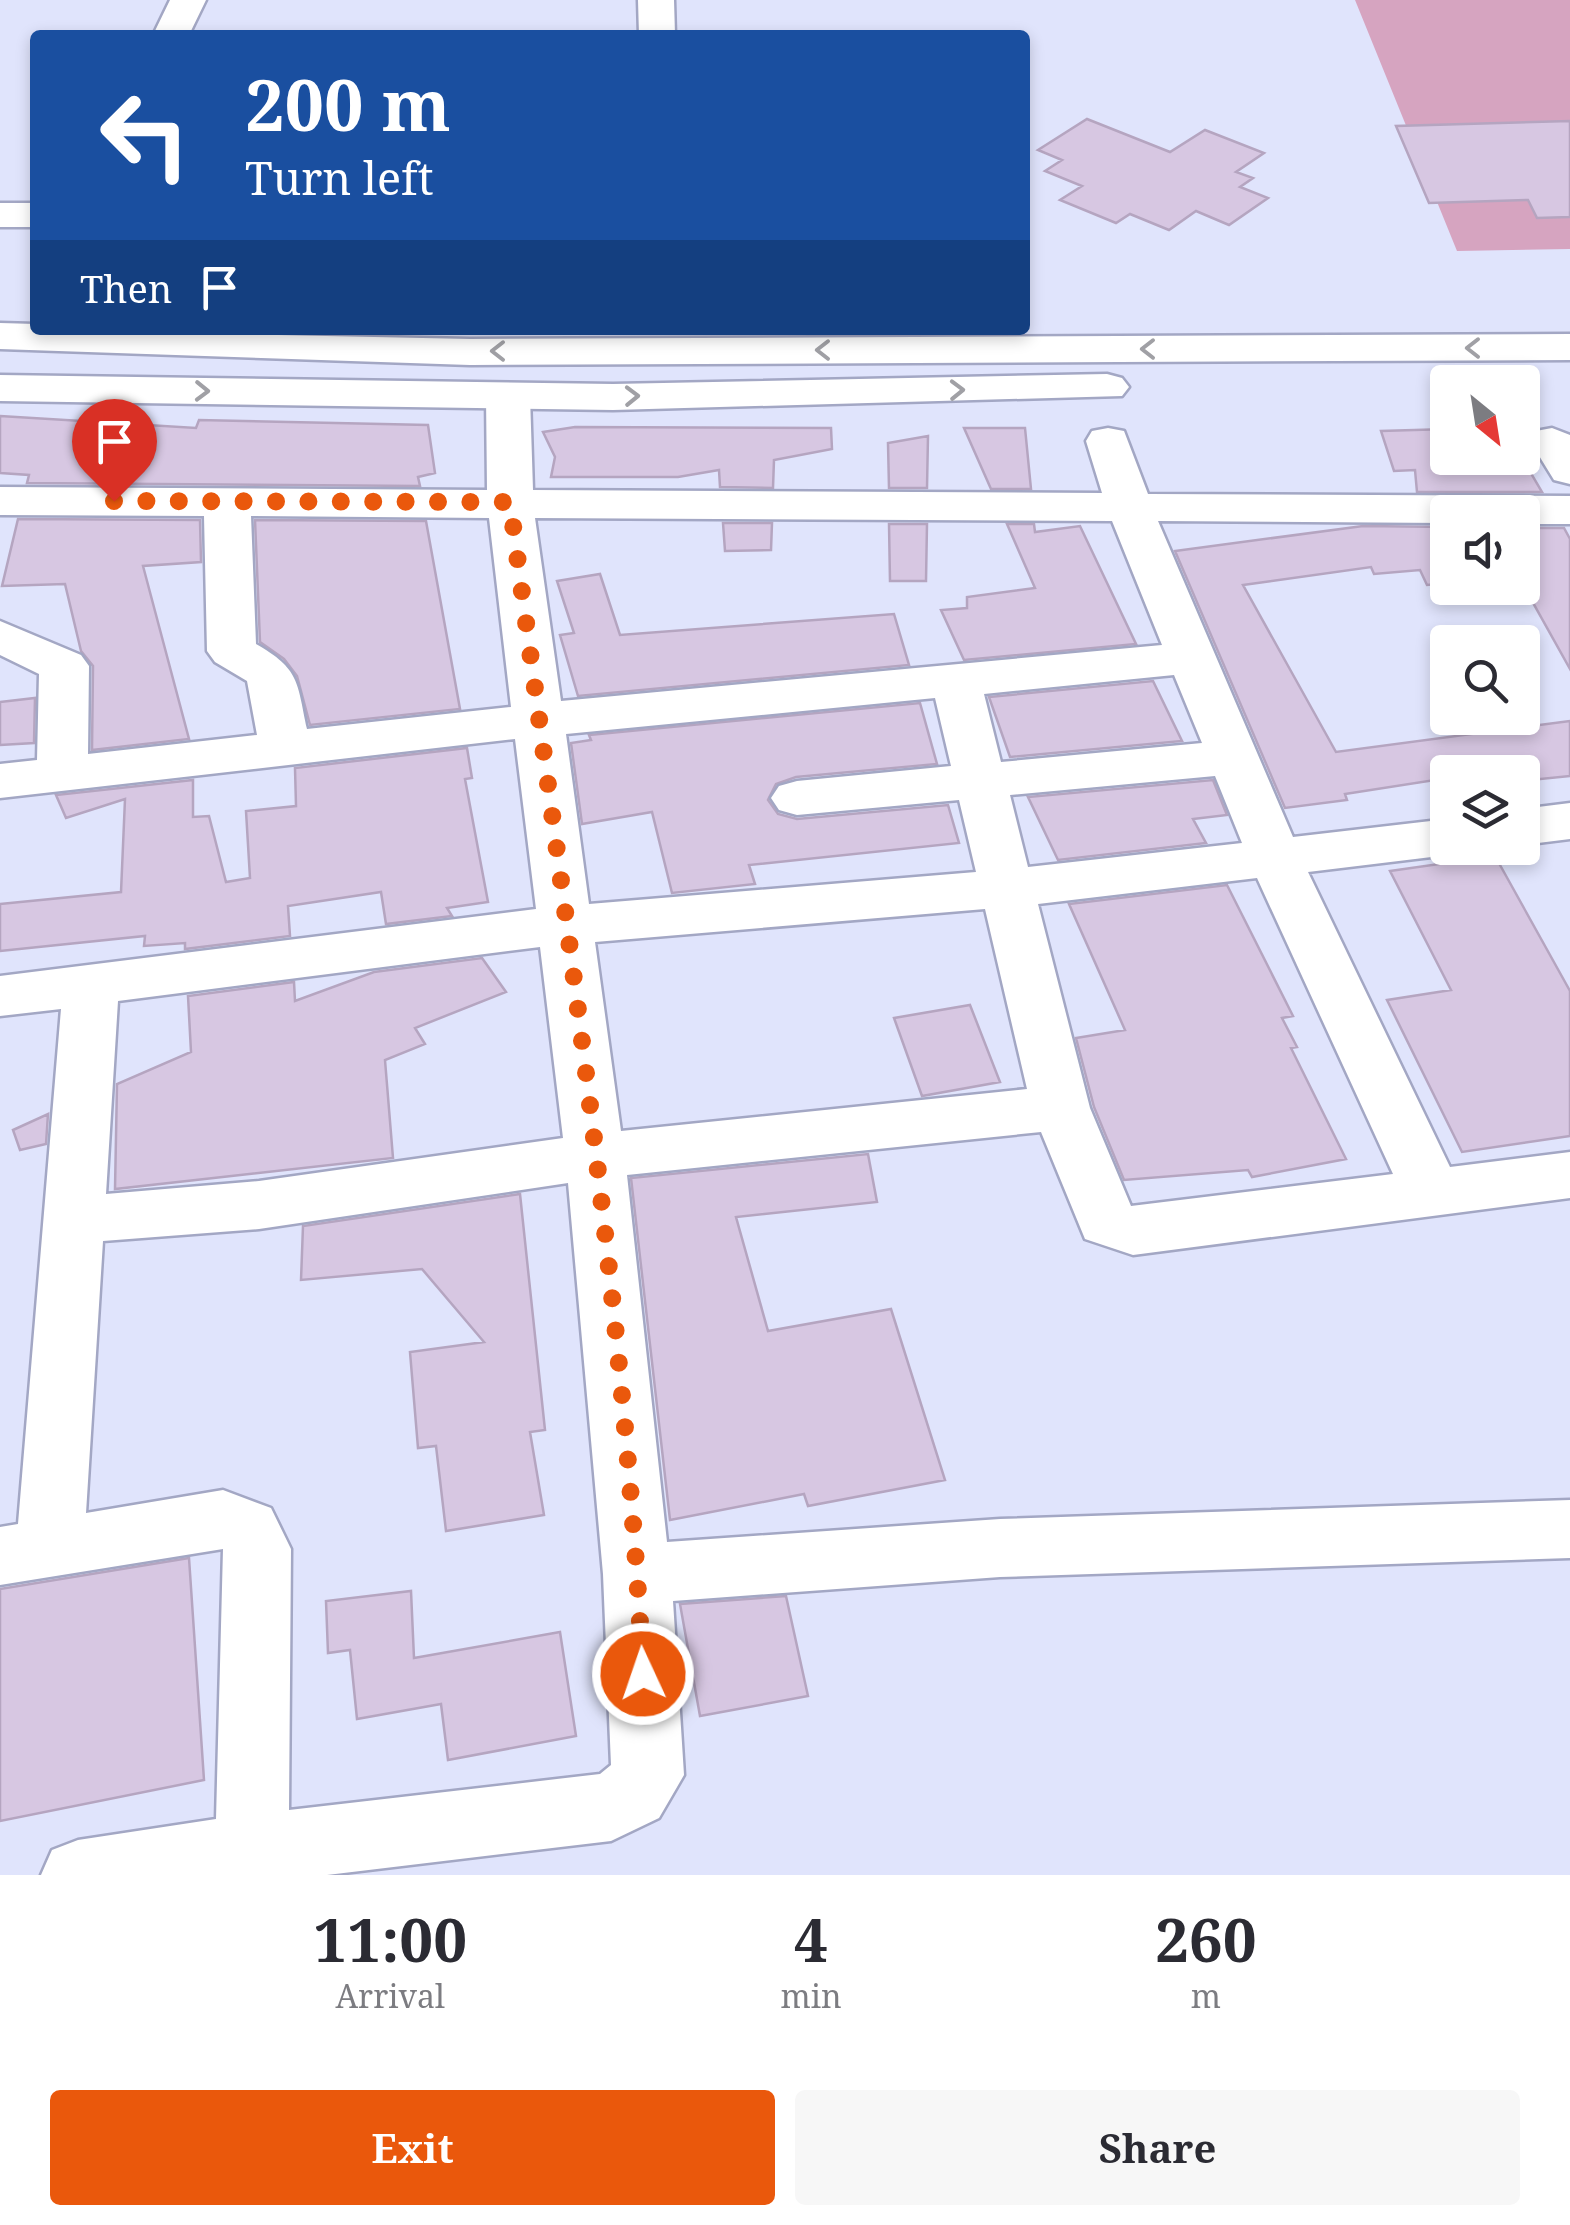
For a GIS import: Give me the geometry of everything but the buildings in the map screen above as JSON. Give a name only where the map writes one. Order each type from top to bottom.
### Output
[{"type":"street","points":[[173,30],[188,0]]},
{"type":"street","points":[[656,0],[657,30]]},
{"type":"street","points":[[0,215],[30,215]]},
{"type":"street","points":[[0,336],[470,352],[1570,348]]},
{"type":"street","points":[[1540,383],[1570,382]]},
{"type":"street","points":[[0,388],[508,396],[1430,384]]},
{"type":"street","points":[[78,1875],[252,1849],[611,1808],[633,1794],[648,1774],[637,1574],[595,1156],[510,502],[508,396]]},
{"type":"street","points":[[1108,441],[1129,506],[1276,860],[1432,1193]]},
{"type":"street","points":[[0,501],[1570,510]]},
{"type":"street","points":[[227,501],[232,651],[270,673],[285,749]]},
{"type":"street","points":[[0,636],[64,666],[62,773]]},
{"type":"street","points":[[0,781],[538,720],[1193,658]]},
{"type":"street","points":[[956,682],[1061,1108],[1102,1213],[1120,1230],[1570,1176]]},
{"type":"street","points":[[797,798],[1235,757]]},
{"type":"street","points":[[0,996],[564,926],[1004,889],[1430,839]]},
{"type":"street","points":[[91,983],[75,1220],[25,1553],[223,1520],[247,1528],[257,1548],[252,1849]]},
{"type":"street","points":[[75,1220],[259,1205],[595,1156],[1061,1108]]},
{"type":"street","points":[[637,1574],[1000,1548],[1570,1529]]},
{"type":"shaded area","points":[[1355,0],[1570,0],[1570,249],[1457,251]]},
{"type":"route","points":[[114,501],[510,502],[595,1156],[637,1574],[643,1674]]}]
